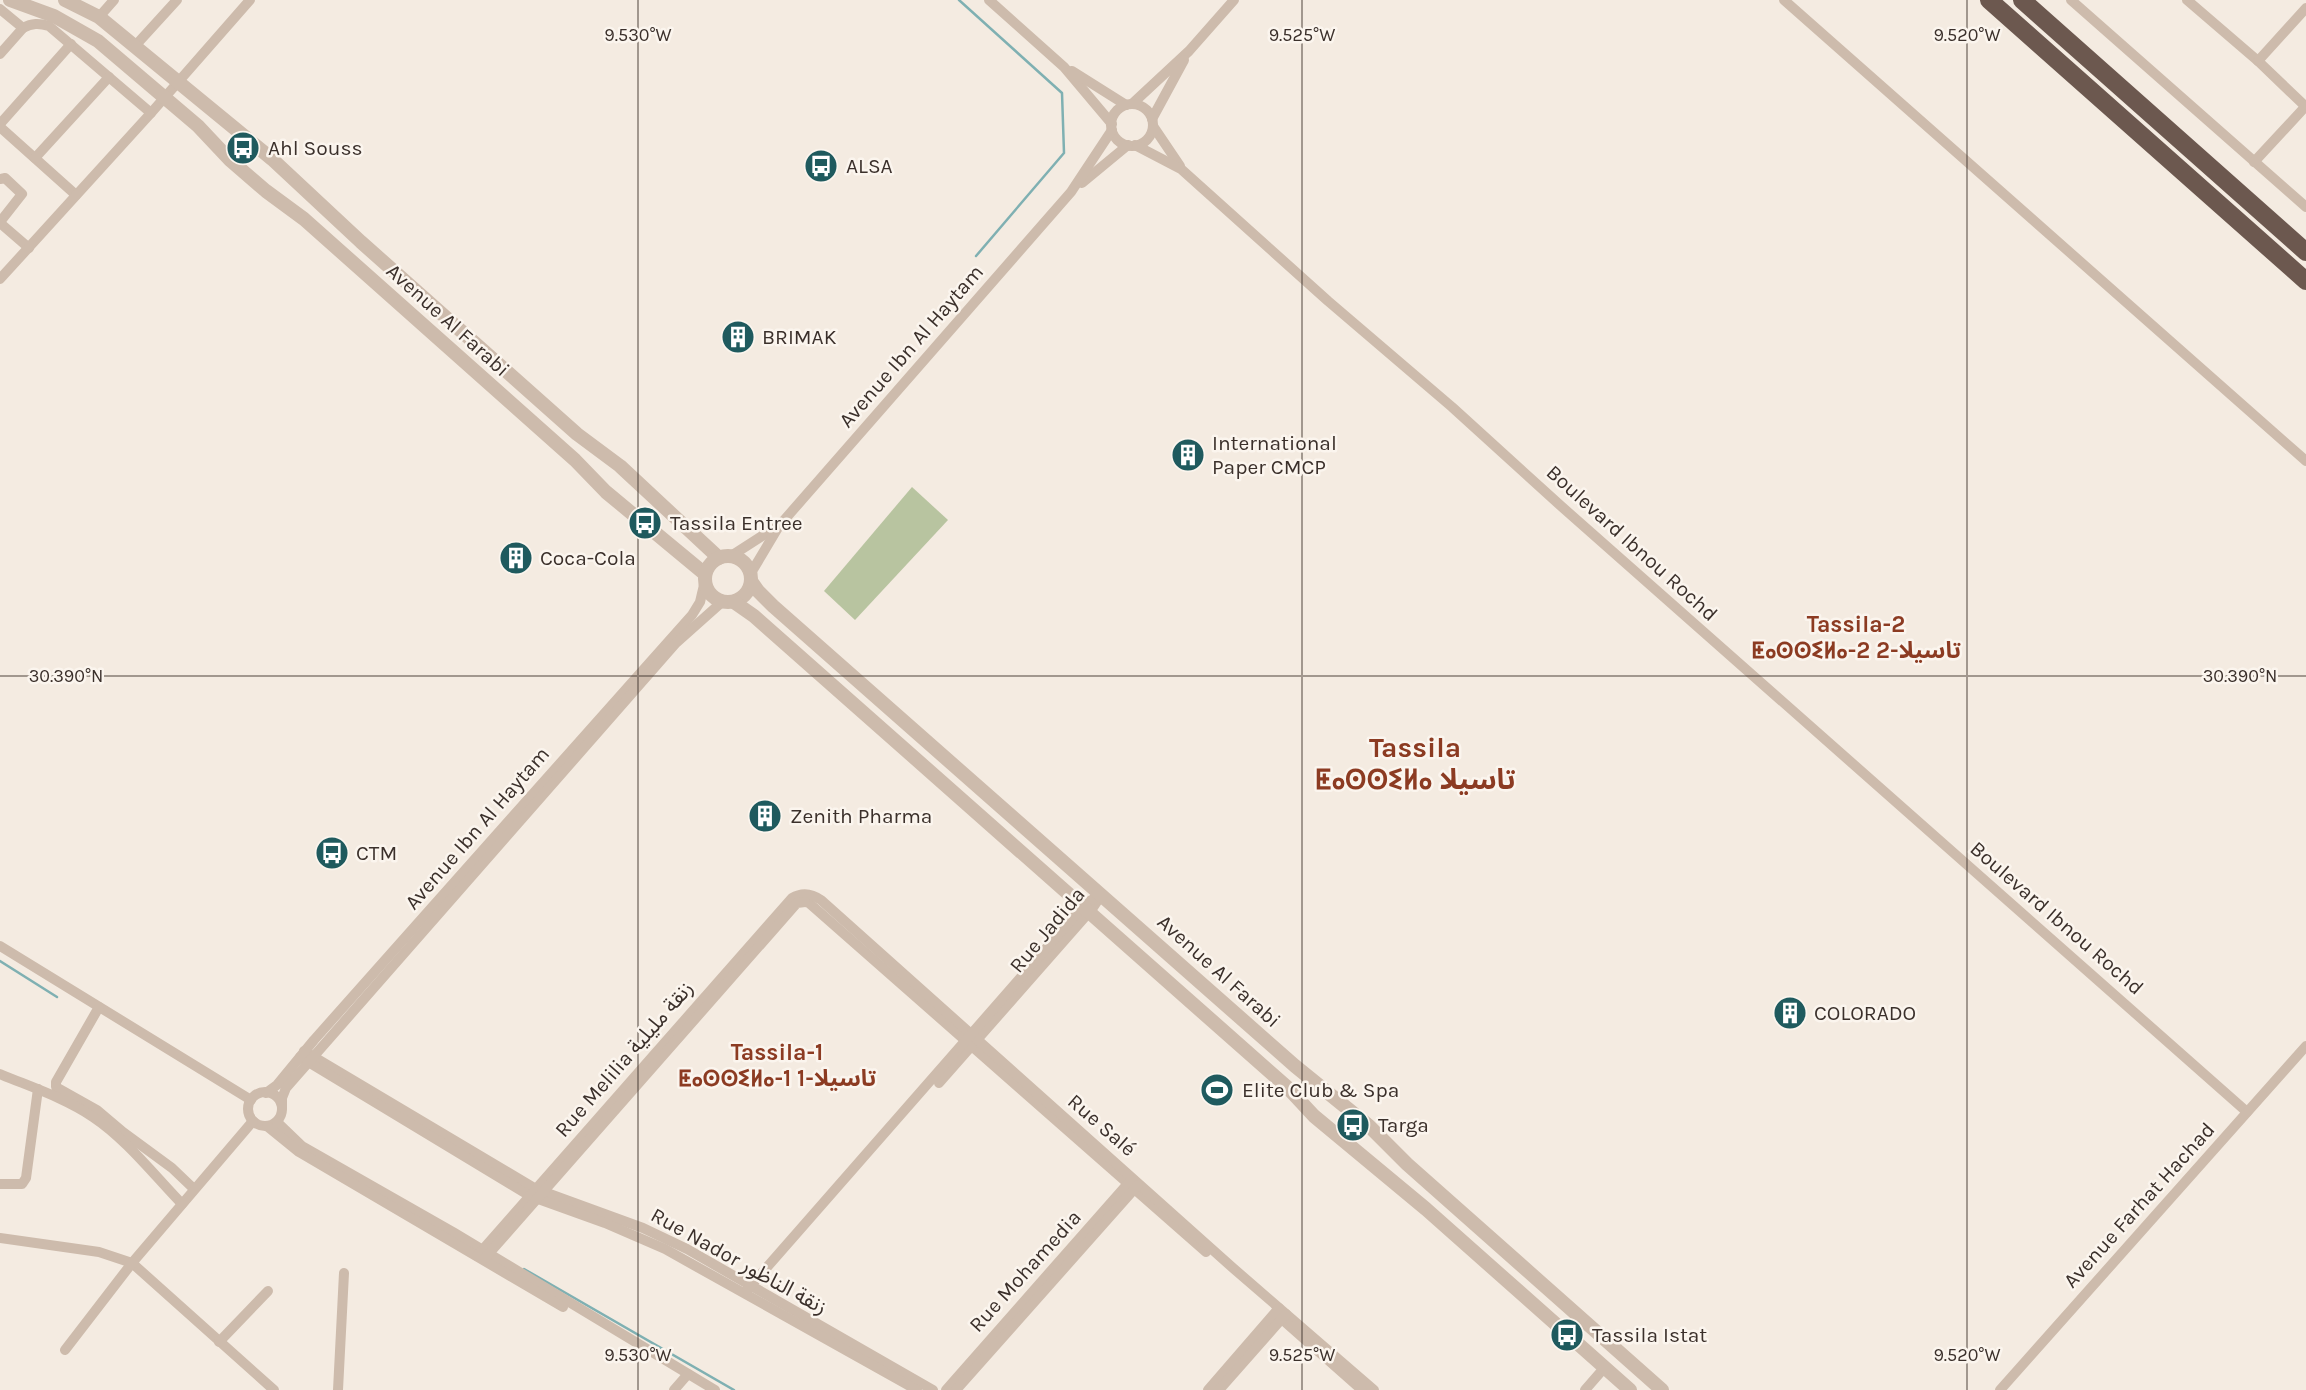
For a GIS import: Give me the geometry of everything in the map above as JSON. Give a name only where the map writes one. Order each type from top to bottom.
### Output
[{"type":"highway","points":[[1989,0],[2306,281]]},
{"type":"highway","points":[[2022,0],[2306,251]]},
{"type":"street","name":"Avenue Al Farabi","points":[[10,0],[54,16],[111,51],[198,126],[224,155],[265,191],[304,219],[582,467],[606,492],[705,577]]},
{"type":"street","name":"Avenue Al Farabi","points":[[65,0],[99,17],[272,159],[325,210],[577,434],[620,466],[725,557]]},
{"type":"street","points":[[99,17],[114,0]]},
{"type":"street","points":[[135,46],[177,0]]},
{"type":"street","points":[[0,279],[250,0]]},
{"type":"street","points":[[989,0],[1064,66],[1112,127],[1116,138],[1132,145],[1147,139],[1189,51]]},
{"type":"street","points":[[1112,127],[1115,113],[1189,51],[1234,0]]},
{"type":"street","points":[[1784,0],[2306,461]]},
{"type":"street","points":[[2071,0],[2306,207]]},
{"type":"street","points":[[2186,0],[2258,61],[2306,107],[2254,162]]},
{"type":"street","points":[[2258,61],[2306,8]]},
{"type":"street","points":[[0,9],[23,28]]},
{"type":"street","points":[[0,54],[23,28],[30,24],[41,23],[49,26],[151,113]]},
{"type":"street","points":[[71,44],[0,126],[76,195]]},
{"type":"street","points":[[1064,66],[1129,104],[1145,108],[1153,123]]},
{"type":"street","points":[[35,158],[110,77]]},
{"type":"street","name":"Boulevard Ibnou Rochd","points":[[1153,123],[1181,169]]},
{"type":"street","name":"Avenue Ibn Al Haytam","points":[[751,577],[779,526],[1072,192],[1112,127]]},
{"type":"street","name":"Boulevard Ibnou Rochd","points":[[1132,145],[1181,169],[1328,302],[1452,407],[1574,518],[2247,1112]]},
{"type":"street","name":"Avenue Ibn Al Haytam","points":[[1072,192],[1132,145]]},
{"type":"street","points":[[0,179],[5,178],[22,196],[0,223],[29,248]]},
{"type":"street","name":"Avenue Ibn Al Haytam","points":[[725,557],[779,526]]},
{"type":"street","points":[[725,557],[744,563],[751,577],[747,593],[728,602],[710,594],[705,577],[713,561],[725,557]]},
{"type":"street","name":"Avenue Ibn Al Haytam","points":[[435,913],[640,671],[692,615],[700,601],[705,577]]},
{"type":"street","name":"Avenue Al Farabi","points":[[751,577],[765,599],[1285,1057],[1369,1126],[1407,1164],[1662,1390]]},
{"type":"street","name":"Avenue Al Farabi","points":[[728,602],[744,608],[764,624],[1278,1079],[1314,1116],[1426,1209],[1630,1390]]},
{"type":"street","name":"Avenue Ibn Al Haytam","points":[[266,1093],[307,1057],[676,643],[728,602]]},
{"type":"street","name":"Rue Jadida","points":[[749,1291],[1085,910],[1091,898],[1102,894]]},
{"type":"street","name":"Rue Salé","points":[[805,898],[813,895],[821,900],[971,1040],[1362,1390]]},
{"type":"street","name":"Rue Melilia زنقة مليلية","points":[[483,1255],[792,898],[805,898]]},
{"type":"street","points":[[0,946],[251,1100]]},
{"type":"street","points":[[99,1007],[55,1084],[117,1137],[182,1204]]},
{"type":"street","name":"Avenue Farhat Hachad","points":[[2000,1390],[2306,1046]]},
{"type":"street","name":"Avenue Ibn Al Haytam","points":[[282,1108],[284,1091],[307,1057]]},
{"type":"street","name":"Rue Nador زنقة الناظور","points":[[307,1057],[536,1194],[617,1219],[667,1239],[706,1259],[749,1291],[917,1390]]},
{"type":"street","points":[[0,1074],[97,1110],[173,1168],[194,1189]]},
{"type":"street","points":[[0,1184],[22,1184],[26,1178],[38,1089]]},
{"type":"street","points":[[253,1121],[248,1111],[251,1100],[266,1093],[278,1098],[282,1108],[272,1124]]},
{"type":"street","points":[[253,1121],[272,1124],[302,1146],[686,1377],[715,1390]]},
{"type":"street","points":[[65,1350],[132,1263],[253,1121]]},
{"type":"street","name":"Rue Mohamedia","points":[[946,1390],[1134,1184]]},
{"type":"street","name":"Rue Mohamedia","points":[[956,1390],[1134,1184]]},
{"type":"street","points":[[0,1238],[99,1252],[132,1263],[274,1390]]},
{"type":"street","points":[[338,1390],[344,1273]]},
{"type":"street","points":[[219,1342],[268,1291]]},
{"type":"street","name":"Rue Nador زنقة الناظور","points":[[749,1291],[933,1390]]},
{"type":"street","points":[[1208,1390],[1280,1314]]},
{"type":"street","points":[[1219,1390],[1280,1314]]},
{"type":"street","name":"Rue Salé","points":[[1280,1314],[1374,1390]]},
{"type":"street","points":[[1586,1390],[1605,1367]]},
{"type":"street","points":[[674,1390],[686,1377]]},
{"type":"street","points":[[686,1377],[701,1390]]},
{"type":"green space","points":[[912,487],[948,520],[855,620],[824,591]]},
{"type":"waterway","points":[[959,0],[1062,93],[1064,153],[976,256]]},
{"type":"waterway","points":[[0,961],[57,997]]},
{"type":"waterway","points":[[524,1269],[734,1390]]},
{"type":"place","name":"Ahl Souss","points":[[243,148]]},
{"type":"place","name":"ALSA","points":[[821,166]]},
{"type":"place","name":"BRIMAK","points":[[738,337]]},
{"type":"place","name":"International Paper CMCP","points":[[1188,455]]},
{"type":"place","name":"Tassila Entree","points":[[645,523]]},
{"type":"place","name":"Coca-Cola","points":[[516,558]]},
{"type":"place","name":"Zenith Pharma","points":[[765,816]]},
{"type":"place","name":"CTM","points":[[332,853]]},
{"type":"place","name":"COLORADO","points":[[1790,1013]]},
{"type":"place","name":"Elite Club & Spa","points":[[1217,1090]]},
{"type":"place","name":"Targa","points":[[1353,1125]]},
{"type":"place","name":"Tassila Istat","points":[[1567,1335]]},
{"type":"district","name":"Tassila-2 ⵟⴰⵙⵙⵉⵍⴰ-2 2-تاسيلا","points":[[1856,637]]},
{"type":"district","name":"Tassila ⵟⴰⵙⵙⵉⵍⴰ تاسيلا","points":[[1415,763]]},
{"type":"district","name":"Tassila-1 ⵟⴰⵙⵙⵉⵍⴰ-1 1-تاسيلا","points":[[777,1065]]}]
